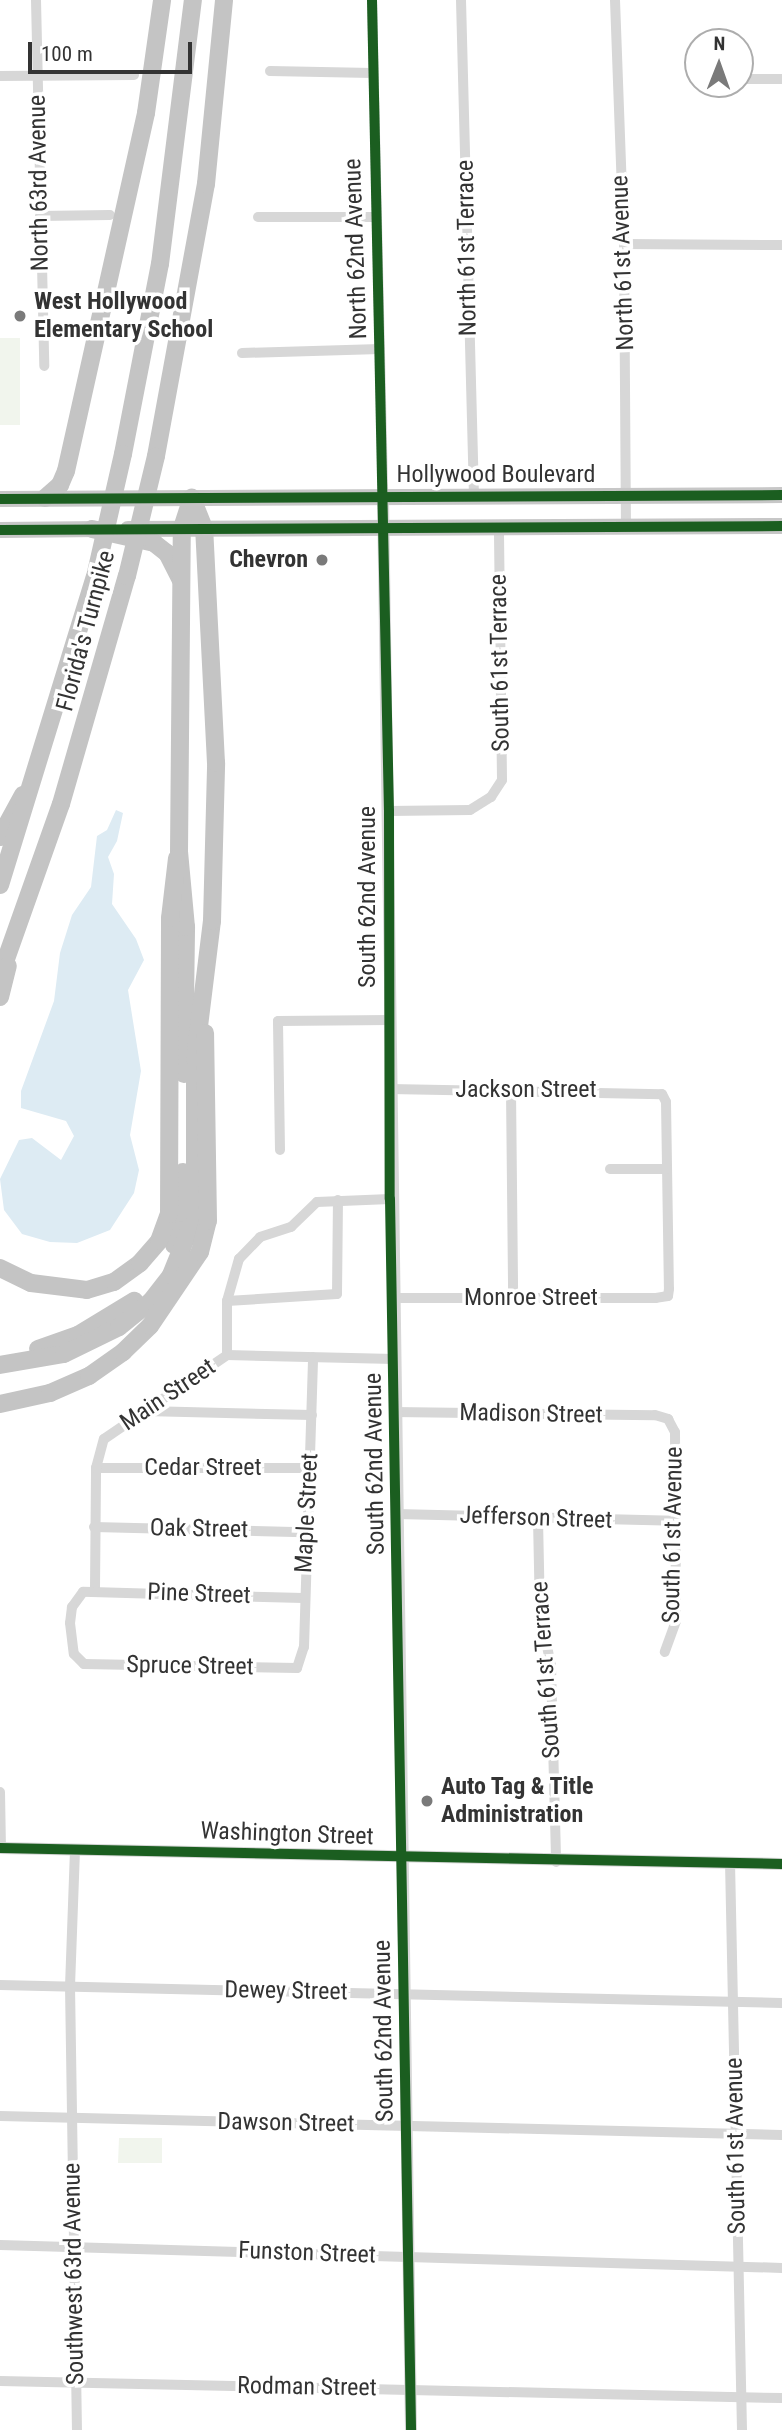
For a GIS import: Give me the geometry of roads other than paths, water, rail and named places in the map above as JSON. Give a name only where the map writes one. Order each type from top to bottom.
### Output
[{"type":"highway","points":[[45,498],[60,485],[66,471],[146,113],[162,0]]},
{"type":"highway","name":"Florida's Turnpike","points":[[0,885],[41,762],[94,577],[123,454],[160,264],[192,0]]},
{"type":"highway","name":"Florida's Turnpike","points":[[0,976],[65,792],[127,576],[156,456],[200,225],[225,0]]},
{"type":"highway","name":"Hollywood Boulevard","points":[[0,499],[782,495]]},
{"type":"highway","points":[[0,1365],[47,1359],[82,1348],[119,1327],[151,1301],[171,1275],[195,1216],[195,1059],[212,922],[216,763],[204,528],[192,498]]},
{"type":"highway","points":[[0,1355],[52,1346],[118,1313],[147,1291],[176,1241],[182,1213],[186,937],[179,852],[182,528],[192,498]]},
{"type":"highway","points":[[0,530],[782,526]]},
{"type":"highway","points":[[92,529],[154,543],[167,553],[183,583]]},
{"type":"highway","points":[[0,837],[41,762]]},
{"type":"highway","points":[[0,1268],[31,1283],[87,1290],[114,1282],[159,1241],[170,1201],[170,918],[172,876],[179,852]]},
{"type":"highway","points":[[0,997],[17,930]]},
{"type":"highway","points":[[0,1404],[50,1393],[123,1352],[150,1326],[200,1252],[208,1221],[208,1060],[203,1009]]},
{"type":"street","name":"North 63rd Avenue","points":[[36,0],[44,366]]},
{"type":"street","name":"North 62nd Avenue","points":[[372,0],[383,497]]},
{"type":"street","name":"North 61st Terrace","points":[[461,0],[474,496]]},
{"type":"street","name":"North 61st Avenue","points":[[615,0],[624,244],[626,527]]},
{"type":"street","points":[[270,71],[372,73]]},
{"type":"street","points":[[0,76],[134,75]]},
{"type":"street","points":[[754,79],[782,79]]},
{"type":"street","points":[[40,216],[110,215]]},
{"type":"street","points":[[258,217],[376,216]]},
{"type":"street","points":[[624,244],[782,245]]},
{"type":"street","points":[[242,353],[380,349]]},
{"type":"street","name":"South 62nd Avenue","points":[[383,497],[389,811],[390,1199],[404,1859],[411,2430]]},
{"type":"street","name":"South 61st Terrace","points":[[389,811],[470,810],[491,797],[502,780],[499,527]]},
{"type":"street","points":[[280,1150],[278,1021],[389,1020]]},
{"type":"street","name":"Jackson Street","points":[[390,1089],[662,1094],[666,1102],[667,1169]]},
{"type":"street","points":[[511,1091],[513,1298]]},
{"type":"street","points":[[610,1169],[667,1169]]},
{"type":"street","name":"Monroe Street","points":[[393,1298],[667,1296],[667,1169]]},
{"type":"street","points":[[227,1354],[228,1301],[239,1259],[260,1237],[291,1227],[317,1202],[390,1199]]},
{"type":"street","points":[[228,1301],[337,1294],[338,1200]]},
{"type":"street","name":"Main Street","points":[[95,1589],[96,1468],[104,1438],[227,1354],[394,1359]]},
{"type":"street","name":"Maple Street","points":[[297,1668],[304,1647],[304,1532],[313,1357]]},
{"type":"street","points":[[143,1411],[312,1415]]},
{"type":"street","name":"Madison Street","points":[[394,1412],[655,1415],[668,1419]]},
{"type":"street","name":"South 61st Avenue","points":[[665,1652],[676,1620],[675,1432],[668,1419]]},
{"type":"street","name":"Cedar Street","points":[[96,1468],[309,1468]]},
{"type":"street","name":"Jefferson Street","points":[[397,1514],[674,1521]]},
{"type":"street","name":"South 61st Terrace","points":[[538,1519],[540,1611],[551,1666],[556,1862]]},
{"type":"street","name":"Oak Street","points":[[94,1527],[304,1532]]},
{"type":"street","name":"Pine Street","points":[[95,1589],[303,1598]]},
{"type":"street","name":"Spruce Street","points":[[95,1589],[78,1598],[70,1623],[74,1654],[84,1664],[297,1668]]},
{"type":"street","points":[[0,1792],[1,1847]]},
{"type":"street","name":"Washington Street","points":[[1,1847],[404,1859],[782,1864]]},
{"type":"street","points":[[70,1986],[75,1850]]},
{"type":"street","name":"South 61st Avenue","points":[[730,1863],[742,2430]]},
{"type":"street","name":"Dewey Street","points":[[0,1985],[782,2003]]},
{"type":"street","name":"Southwest 63rd Avenue","points":[[70,1986],[77,2430]]},
{"type":"street","name":"Dawson Street","points":[[0,2116],[782,2134]]},
{"type":"street","name":"Funston Street","points":[[0,2245],[782,2268]]},
{"type":"street","name":"Rodman Street","points":[[0,2381],[782,2398]]},
{"type":"place","name":"West Hollywood Elementary School","points":[[20,316]]},
{"type":"place","name":"Chevron","points":[[322,560]]},
{"type":"place","name":"Auto Tag & Title Administration","points":[[427,1801]]}]
